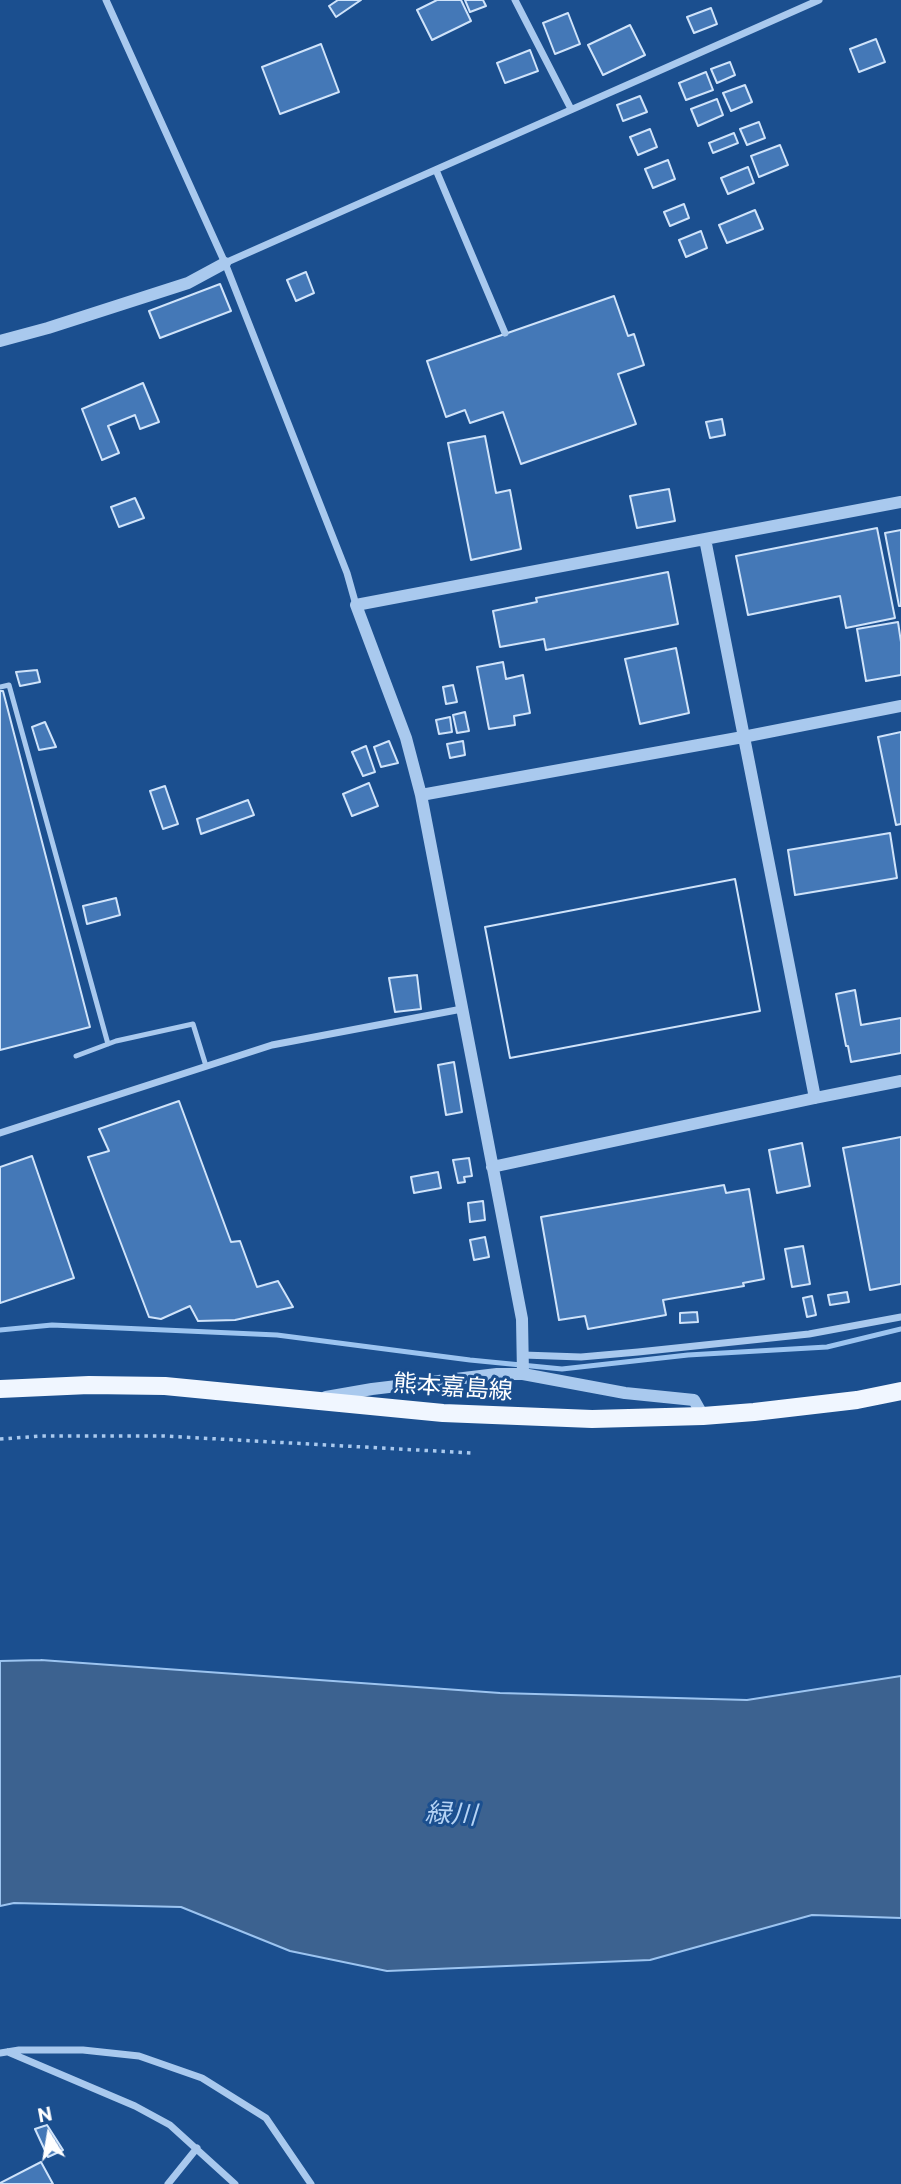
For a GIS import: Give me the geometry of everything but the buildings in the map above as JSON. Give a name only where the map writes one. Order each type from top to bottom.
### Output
[{"type":"main road","name":"熊本嘉島線","points":[[0,1389],[89,1385],[165,1386],[443,1413],[592,1419],[704,1416],[857,1400],[901,1391]]},
{"type":"street","points":[[106,0],[225,263],[347,573],[356,605],[405,738],[421,795],[522,1319],[523,1374]]},
{"type":"street","points":[[515,0],[571,109]]},
{"type":"street","points":[[0,341],[188,283],[225,263],[818,0]]},
{"type":"street","points":[[436,170],[505,333]]},
{"type":"street","points":[[356,605],[901,502]]},
{"type":"street","points":[[705,538],[814,1098]]},
{"type":"street","points":[[421,795],[901,706]]},
{"type":"street","points":[[0,1133],[272,1045],[462,1009]]},
{"type":"street","points":[[492,1167],[901,1081]]},
{"type":"street","points":[[523,1355],[581,1357],[638,1352],[809,1334],[901,1317]]},
{"type":"street","points":[[309,1400],[372,1389],[497,1374],[523,1374],[625,1393],[694,1400],[704,1416]]},
{"type":"street","points":[[4,2053],[83,2050],[139,2056],[202,2078],[266,2118],[311,2184]]},
{"type":"street","points":[[4,2053],[135,2106],[170,2126],[235,2184]]},
{"type":"street","points":[[168,2184],[197,2148]]},
{"type":"lane","points":[[0,687],[9,685],[108,1044]]},
{"type":"lane","points":[[76,1056],[108,1044],[193,1024],[206,1066]]},
{"type":"path","points":[[0,1439],[42,1436],[164,1436],[472,1453]]},
{"type":"water","name":"緑川","points":[[41,1660],[500,1693],[747,1700],[901,1676],[901,1918],[812,1915],[650,1960],[387,1971],[290,1951],[181,1907],[14,1903],[0,1906],[0,1661]]},
{"type":"waterway","points":[[0,1330],[52,1325],[277,1335],[562,1369],[688,1355],[827,1347],[901,1329]]}]
